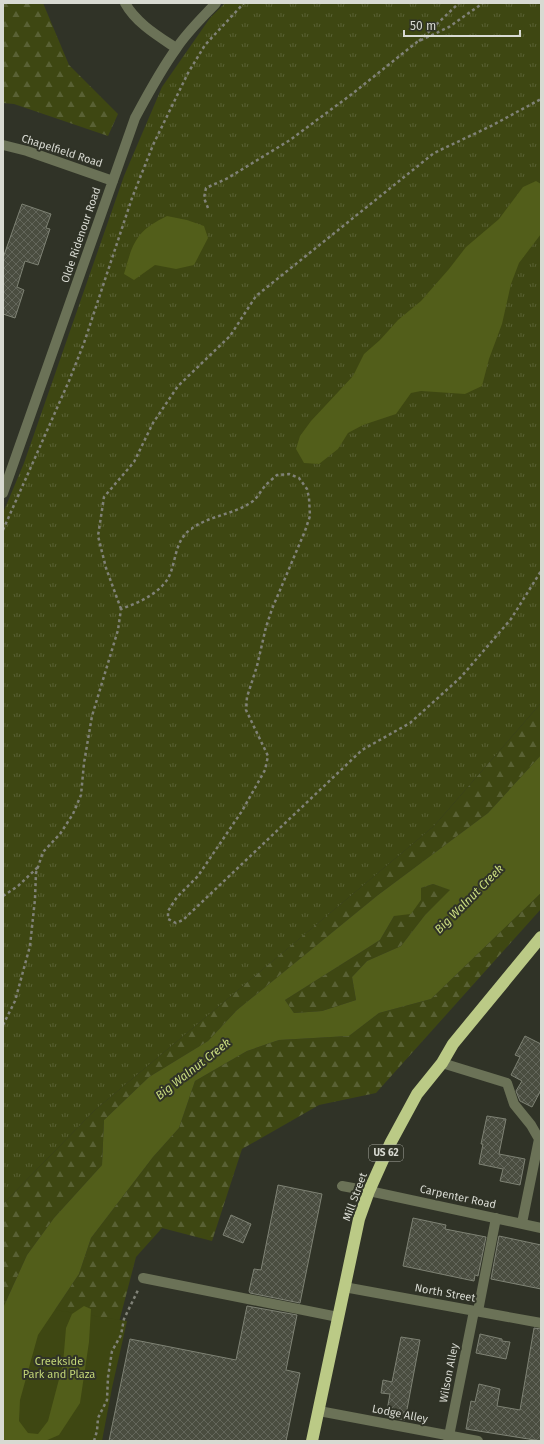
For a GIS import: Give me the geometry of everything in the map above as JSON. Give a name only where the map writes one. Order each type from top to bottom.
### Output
[{"type":"highway","name":"Mill Street","points":[[312,1441],[359,1219],[369,1191],[391,1142],[417,1094],[442,1063],[453,1044],[541,938]]},
{"type":"street","points":[[126,3],[130,12],[152,31],[176,48]]},
{"type":"street","name":"Olde Ridenour Road","points":[[3,493],[135,118],[176,48],[192,28],[216,3]]},
{"type":"street","name":"Chapelfield Road","points":[[3,145],[27,151],[113,181]]},
{"type":"street","points":[[442,1063],[507,1083],[514,1104],[531,1125],[539,1139],[522,1224]]},
{"type":"street","name":"Carpenter Road","points":[[342,1186],[541,1228]]},
{"type":"street","name":"Wilson Alley","points":[[449,1438],[496,1218]]},
{"type":"street","points":[[143,1278],[338,1317]]},
{"type":"street","name":"North Street","points":[[344,1287],[541,1323]]},
{"type":"street","name":"Lodge Alley","points":[[319,1411],[449,1438],[478,1441]]},
{"type":"path","points":[[3,530],[69,382],[132,198],[153,145],[188,73],[204,45],[244,3]]},
{"type":"path","points":[[208,208],[204,198],[206,188],[228,178],[290,140],[352,94],[417,42],[459,3]]},
{"type":"path","points":[[417,42],[449,27],[483,3]]},
{"type":"path","points":[[3,1025],[15,1001],[30,946],[36,899],[36,873],[38,866],[43,852],[60,834],[73,814],[81,795],[84,763],[92,716],[118,630],[121,609],[106,568],[98,536],[104,497],[134,462],[153,423],[178,386],[230,336],[256,296],[428,158],[541,99]]},
{"type":"path","points":[[121,609],[135,604],[152,595],[164,585],[171,572],[175,554],[182,538],[191,529],[206,521],[239,509],[254,501],[266,485],[277,474],[289,474],[299,478],[307,489],[310,516],[306,531],[270,615],[257,666],[247,697],[246,710],[268,756],[265,770],[225,838],[198,876],[177,897],[168,911],[168,919],[176,923],[183,920],[362,750],[410,723],[461,677],[511,619],[541,571]]},
{"type":"path","points":[[3,896],[18,886],[38,866]]},
{"type":"path","points":[[94,1441],[97,1431],[98,1418],[107,1400],[108,1377],[112,1351],[121,1335],[124,1319],[143,1278]]},
{"type":"green space","points":[[3,3],[43,3],[69,65],[118,114],[108,136],[14,104],[3,103]]},
{"type":"green space","points":[[225,3],[541,3],[541,703],[434,826],[95,1110],[3,1204],[3,513],[24,463],[124,176],[162,87],[210,18]]},
{"type":"green space","points":[[541,703],[541,755],[488,813],[378,895],[237,1010],[208,1041],[149,1077],[104,1120],[102,1165],[54,1218],[27,1255],[3,1308],[3,1204],[95,1110],[434,826]]},
{"type":"green space","points":[[433,884],[451,890],[425,915],[401,946],[367,961],[352,977],[356,1000],[322,1011],[294,1013],[285,1000],[380,940],[394,916],[421,888]]},
{"type":"green space","points":[[541,893],[541,909],[376,1093],[319,1105],[242,1149],[212,1241],[162,1228],[136,1257],[88,1441],[38,1335],[79,1274],[91,1238],[153,1157],[179,1128],[195,1081],[247,1051],[279,1040],[349,1036],[379,1013],[431,999]]},
{"type":"green space","name":"Creekside Park and Plaza","points":[[3,1302],[127,1321],[102,1441],[3,1441]]},
{"type":"water","points":[[536,181],[541,184],[541,234],[519,263],[511,284],[502,324],[489,359],[482,386],[465,394],[421,391],[411,393],[396,414],[363,425],[348,433],[338,449],[319,464],[304,463],[296,449],[300,436],[311,421],[353,376],[364,354],[380,340],[398,320],[421,301],[466,247],[499,219],[523,187]]},
{"type":"water","points":[[167,216],[187,220],[204,226],[208,238],[194,265],[176,269],[155,265],[134,280],[124,274],[130,254],[137,239],[148,227]]},
{"type":"water","name":"Big Walnut Creek","points":[[541,755],[541,893],[431,999],[379,1013],[349,1036],[279,1040],[247,1051],[195,1081],[179,1128],[153,1157],[91,1238],[79,1274],[38,1335],[20,1400],[19,1421],[28,1433],[38,1434],[48,1421],[63,1364],[66,1328],[72,1314],[84,1306],[91,1309],[89,1342],[80,1403],[59,1435],[45,1441],[3,1441],[3,1308],[27,1255],[54,1218],[102,1165],[104,1120],[149,1077],[208,1041],[237,1010],[378,895],[488,813]],"holes":[[[433,884],[450,890],[425,915],[401,946],[367,961],[352,977],[356,1000],[322,1011],[294,1013],[285,1000],[380,940],[394,916],[411,914],[421,900],[421,888]]]},
{"type":"building","points":[[22,204],[51,214],[46,228],[50,229],[38,265],[25,261],[17,287],[24,290],[15,318],[3,314],[3,258]]},
{"type":"building","points":[[525,1036],[541,1044],[541,1090],[532,1107],[520,1101],[516,1091],[522,1081],[511,1075],[520,1057],[515,1055]]},
{"type":"building","points":[[487,1116],[506,1119],[499,1154],[525,1159],[520,1185],[500,1181],[503,1169],[479,1164],[483,1144],[481,1144]]},
{"type":"building","points":[[278,1185],[322,1194],[300,1303],[250,1293],[249,1291],[254,1269],[261,1270]]},
{"type":"building","points":[[231,1215],[251,1224],[243,1243],[223,1235]]},
{"type":"building","points":[[413,1218],[446,1225],[445,1229],[486,1237],[478,1276],[475,1275],[474,1281],[403,1266]]},
{"type":"building","points":[[499,1236],[541,1245],[541,1289],[491,1279]]},
{"type":"building","points":[[247,1306],[297,1315],[286,1370],[300,1373],[286,1441],[109,1441],[130,1339],[236,1360]]},
{"type":"building","points":[[534,1328],[541,1329],[541,1441],[466,1429],[471,1401],[475,1402],[479,1384],[500,1389],[497,1406],[520,1410]]},
{"type":"building","points":[[480,1334],[510,1342],[506,1359],[476,1353]]},
{"type":"building","points":[[401,1337],[420,1340],[405,1420],[386,1416],[390,1394],[381,1393],[383,1380],[392,1382]]}]
